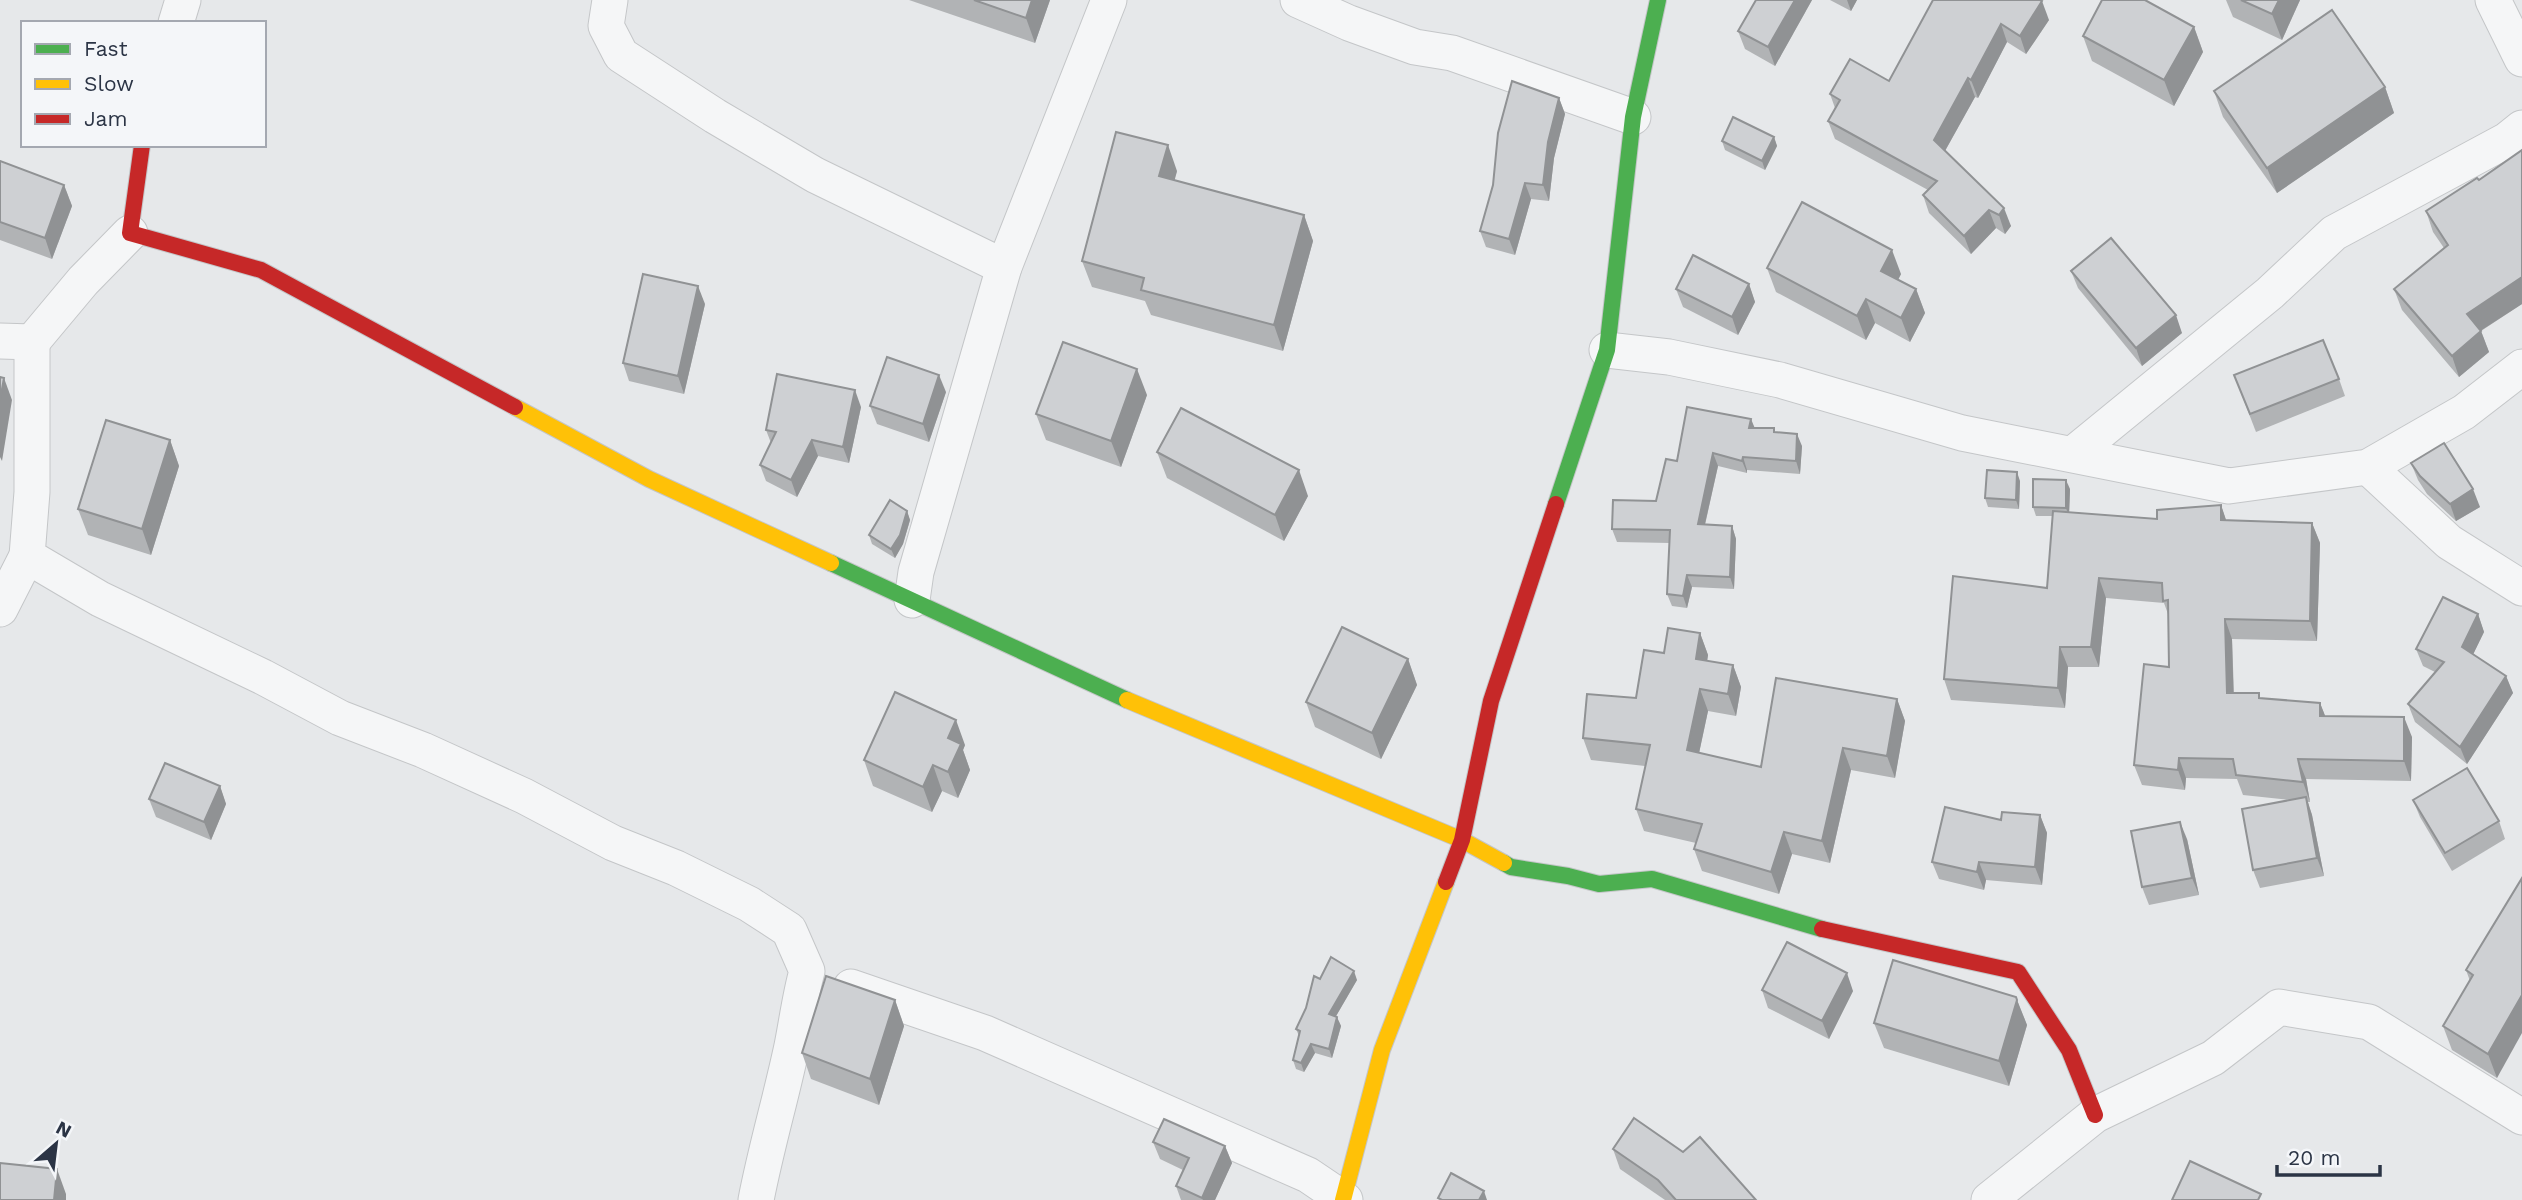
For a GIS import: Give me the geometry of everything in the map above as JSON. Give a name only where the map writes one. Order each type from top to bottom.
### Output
[{"type":"street","points":[[177,21],[183,0]]},
{"type":"street","points":[[610,0],[607,26],[621,55],[715,116],[815,175],[1004,267]]},
{"type":"street","points":[[912,600],[916,572],[1004,267],[1109,0]]},
{"type":"street","points":[[1298,0],[1349,23],[1415,47],[1452,52],[1633,117]]},
{"type":"street","points":[[807,971],[985,1032],[1308,1175],[1344,1200],[1382,1050],[1462,840],[1491,701],[1607,350],[1633,117],[1658,0]]},
{"type":"street","points":[[2493,0],[2522,59]]},
{"type":"street","points":[[2073,454],[2270,293],[2334,233],[2507,140],[2522,128]]},
{"type":"street","points":[[0,609],[27,556],[32,492],[16,342],[83,281],[130,233],[142,147]]},
{"type":"street","points":[[130,233],[261,270],[649,479],[1138,705],[1462,840],[1511,867],[1599,884],[1652,879],[1820,929],[2018,972],[2069,1050],[2095,1115]]},
{"type":"street","points":[[1607,350],[1669,356],[1780,380],[1962,433],[2229,486],[2368,467],[2465,412],[2522,367]]},
{"type":"street","points":[[2368,467],[2449,542],[2522,588]]},
{"type":"street","points":[[27,556],[100,599],[263,677],[340,718],[424,750],[524,796],[612,843],[676,868],[749,904],[789,930],[807,971],[756,1200]]},
{"type":"street","points":[[2004,1196],[2095,1115],[2213,1058],[2279,1007],[2369,1022],[2522,1117]]},
{"type":"building","points":[[974,0],[1032,0],[1026,18]]},
{"type":"building","points":[[1756,0],[1795,0],[1768,47],[1738,31]]},
{"type":"building","points":[[1933,0],[2042,1],[2020,36],[2001,24],[1934,140],[2004,208],[1999,215],[1989,210],[1964,236],[1923,195],[1937,181],[1828,121],[1840,100],[1830,94],[1850,59],[1889,81]]},
{"type":"building","points":[[2102,0],[2145,0],[2194,27],[2164,80],[2083,36]]},
{"type":"building","points":[[2241,0],[2279,0],[2272,14]]},
{"type":"building","points":[[2332,10],[2385,87],[2267,168],[2214,91]]},
{"type":"building","points":[[1512,81],[1559,98],[1548,142],[1543,185],[1525,183],[1509,239],[1480,231],[1493,185],[1498,133]]},
{"type":"building","points":[[1733,117],[1774,137],[1762,161],[1722,141]]},
{"type":"building","points":[[1116,132],[1168,145],[1159,176],[1304,215],[1274,325],[1141,290],[1144,278],[1082,261]]},
{"type":"building","points":[[2522,150],[2522,277],[2467,314],[2481,331],[2452,356],[2394,289],[2448,245],[2426,211],[2477,178],[2479,180]]},
{"type":"building","points":[[0,161],[64,185],[45,238],[0,222]]},
{"type":"building","points":[[1802,202],[1892,250],[1881,271],[1916,289],[1901,318],[1866,299],[1857,316],[1767,268]]},
{"type":"building","points":[[2111,238],[2176,315],[2136,348],[2071,271]]},
{"type":"building","points":[[1693,255],[1749,284],[1732,317],[1676,289]]},
{"type":"building","points":[[643,274],[698,286],[678,376],[623,363]]},
{"type":"building","points":[[2323,340],[2339,379],[2250,414],[2234,375]]},
{"type":"building","points":[[1063,342],[1137,369],[1111,441],[1036,414]]},
{"type":"building","points":[[887,357],[939,375],[923,424],[870,406]]},
{"type":"building","points":[[777,374],[855,390],[843,447],[812,440],[791,480],[760,465],[776,432],[766,430]]},
{"type":"building","points":[[0,377],[4,378],[0,400]]},
{"type":"building","points":[[1687,407],[1751,419],[1749,428],[1774,428],[1774,432],[1797,434],[1796,461],[1743,457],[1742,461],[1713,453],[1698,524],[1732,526],[1730,577],[1687,575],[1683,596],[1667,594],[1670,530],[1612,529],[1613,500],[1656,501],[1666,459],[1677,461]]},
{"type":"building","points":[[1181,408],[1299,470],[1275,515],[1157,452]]},
{"type":"building","points":[[106,420],[170,440],[142,529],[78,509]]},
{"type":"building","points":[[2444,443],[2473,489],[2450,504],[2420,476],[2411,463]]},
{"type":"building","points":[[1987,470],[2017,472],[2016,500],[1985,498]]},
{"type":"building","points":[[2033,479],[2066,480],[2066,508],[2033,507]]},
{"type":"building","points":[[890,500],[907,511],[900,535],[891,549],[869,535]]},
{"type":"building","points":[[2221,505],[2221,520],[2312,523],[2310,621],[2225,619],[2227,693],[2259,693],[2259,698],[2320,703],[2320,716],[2404,717],[2404,761],[2298,759],[2303,782],[2236,775],[2233,759],[2179,758],[2178,770],[2134,765],[2144,664],[2169,667],[2168,600],[2163,601],[2162,583],[2099,578],[2091,647],[2060,647],[2058,688],[1944,679],[1953,576],[2047,588],[2053,511],[2157,519],[2157,510]]},
{"type":"building","points":[[2443,597],[2478,614],[2462,647],[2506,676],[2460,747],[2408,704],[2444,662],[2416,649]]},
{"type":"building","points":[[1342,627],[1408,659],[1372,733],[1306,702]]},
{"type":"building","points":[[1668,628],[1700,633],[1696,659],[1733,665],[1728,694],[1700,689],[1687,750],[1761,767],[1776,678],[1897,699],[1887,756],[1843,748],[1822,841],[1784,832],[1771,872],[1694,849],[1702,824],[1636,809],[1650,745],[1583,738],[1587,694],[1636,698],[1644,650],[1664,653]]},
{"type":"building","points":[[895,692],[956,720],[948,738],[961,744],[948,772],[933,765],[923,787],[864,760]]},
{"type":"building","points":[[165,763],[220,786],[204,822],[149,799]]},
{"type":"building","points":[[2467,768],[2499,821],[2445,853],[2413,800]]},
{"type":"building","points":[[2306,797],[2317,858],[2253,870],[2242,809]]},
{"type":"building","points":[[1945,807],[2001,820],[2002,812],[2040,815],[2035,867],[1979,862],[1977,872],[1932,862]]},
{"type":"building","points":[[2180,822],[2192,878],[2142,887],[2131,831]]},
{"type":"building","points":[[2522,878],[2522,995],[2488,1054],[2443,1026],[2473,975],[2466,970]]},
{"type":"building","points":[[1787,942],[1847,973],[1822,1021],[1762,990]]},
{"type":"building","points":[[1331,957],[1354,971],[1329,1014],[1337,1017],[1329,1049],[1311,1044],[1301,1063],[1293,1060],[1300,1031],[1296,1029],[1306,1008],[1314,976],[1320,979]]},
{"type":"building","points":[[1893,960],[2016,997],[1999,1061],[1874,1023]]},
{"type":"building","points":[[826,976],[895,1000],[870,1079],[802,1053]]},
{"type":"building","points":[[1634,1118],[1683,1152],[1700,1137],[1756,1200],[1676,1200],[1658,1180],[1613,1149]]},
{"type":"building","points":[[1164,1119],[1225,1146],[1202,1198],[1176,1186],[1189,1158],[1153,1142]]},
{"type":"building","points":[[2190,1161],[2261,1194],[2258,1200],[2172,1200]]},
{"type":"building","points":[[0,1163],[57,1169],[54,1200],[0,1200]]},
{"type":"building","points":[[1451,1173],[1484,1191],[1479,1200],[1438,1198]]},
{"type":"traffic: fast","points":[[1556,504],[1607,350],[1633,117],[1658,0]]},
{"type":"traffic: fast","points":[[831,563],[1127,700]]},
{"type":"traffic: fast","points":[[1504,863],[1511,867],[1599,884],[1652,879],[1822,929]]},
{"type":"traffic: slow","points":[[515,407],[649,479],[831,563]]},
{"type":"traffic: slow","points":[[1127,700],[1462,840],[1504,863]]},
{"type":"traffic: slow","points":[[1343,1200],[1382,1050],[1446,882]]},
{"type":"traffic: jam","points":[[142,147],[130,233],[261,270],[515,407]]},
{"type":"traffic: jam","points":[[1446,882],[1462,840],[1491,701],[1556,504]]},
{"type":"traffic: jam","points":[[1822,929],[2018,972],[2069,1050],[2095,1115]]}]
